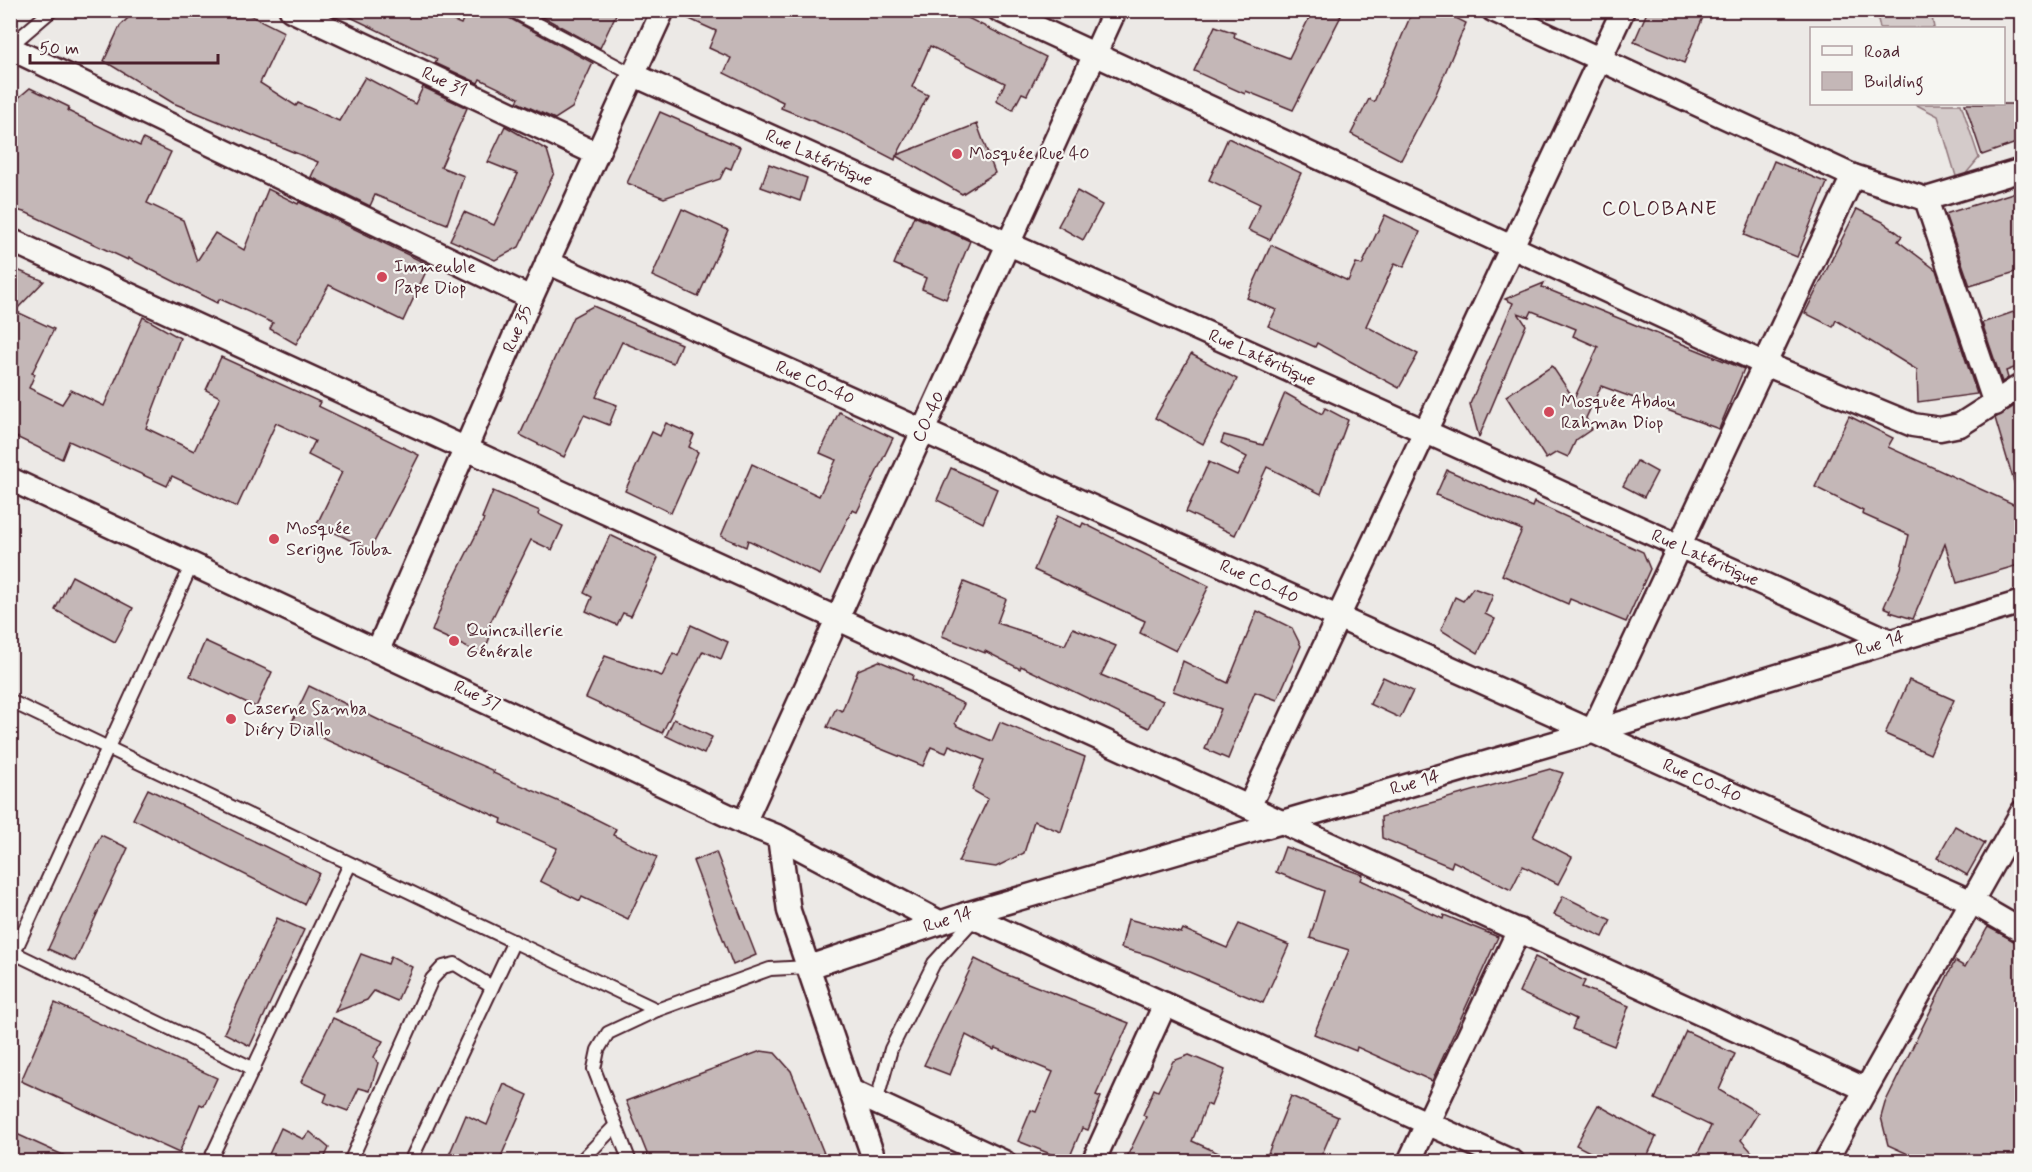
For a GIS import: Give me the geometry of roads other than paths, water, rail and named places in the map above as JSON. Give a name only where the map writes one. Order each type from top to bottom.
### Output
[{"type":"street","name":"Rue 31","points":[[291,10],[597,154]]},
{"type":"street","name":"Rue 35","points":[[378,650],[547,262],[663,10]]},
{"type":"street","points":[[999,10],[1765,364],[1913,425],[1940,429],[1960,425],[2022,385]]},
{"type":"street","name":"CO-40","points":[[744,823],[1115,10]]},
{"type":"street","points":[[1493,10],[1853,176],[1926,200],[2022,170]]},
{"type":"street","points":[[1250,807],[1623,10]]},
{"type":"street","points":[[10,47],[531,298]]},
{"type":"street","name":"Rue Latéritique","points":[[634,75],[1890,641]]},
{"type":"street","points":[[1592,732],[1853,176]]},
{"type":"street","points":[[1926,200],[1995,404]]},
{"type":"street","points":[[10,240],[1864,1089]]},
{"type":"street","name":"Rue CO-40","points":[[547,262],[1970,901],[2022,931]]},
{"type":"street","name":"Rue 37","points":[[10,479],[744,823],[779,837],[939,922]]},
{"type":"street","name":"Rue 14","points":[[809,967],[939,922],[970,916],[2022,602]]},
{"type":"street","points":[[1825,1161],[2022,812]]},
{"type":"street","points":[[779,837],[789,911],[875,1161]]},
{"type":"street","points":[[970,916],[1513,1161]]},
{"type":"street","points":[[1409,1161],[1519,930]]},
{"type":"street","points":[[1093,1161],[1165,1004]]},
{"type":"street","points":[[851,1091],[1004,1161]]},
{"type":"lane","points":[[10,47],[52,10]]},
{"type":"lane","points":[[511,10],[634,75]]},
{"type":"lane","points":[[192,564],[12,952],[254,1069]]},
{"type":"lane","points":[[10,701],[657,1010]]},
{"type":"lane","points":[[209,1161],[350,864]]},
{"type":"lane","points":[[876,1103],[891,1049],[934,963],[970,916]]},
{"type":"lane","points":[[410,1161],[514,941]]},
{"type":"lane","points":[[350,1161],[432,979],[443,967],[455,964],[492,987]]},
{"type":"lane","points":[[630,1161],[594,1069],[598,1050],[608,1034],[657,1010],[770,969],[809,967]]},
{"type":"lane","points":[[580,1161],[616,1125]]},
{"type":"place","name":"Mosquée Rue 40","points":[[957,154]]},
{"type":"place","name":"Immeuble Pape Diop","points":[[382,277]]},
{"type":"place","name":"Mosquée Abdou Rahman Diop","points":[[1549,412]]},
{"type":"place","name":"Mosquée Serigne Touba","points":[[274,539]]},
{"type":"place","name":"Quincaillerie Générale","points":[[454,641]]},
{"type":"place","name":"Caserne Samba Diéry Diallo","points":[[231,719]]},
{"type":"district","name":"COLOBANE","points":[[1660,209]]}]
